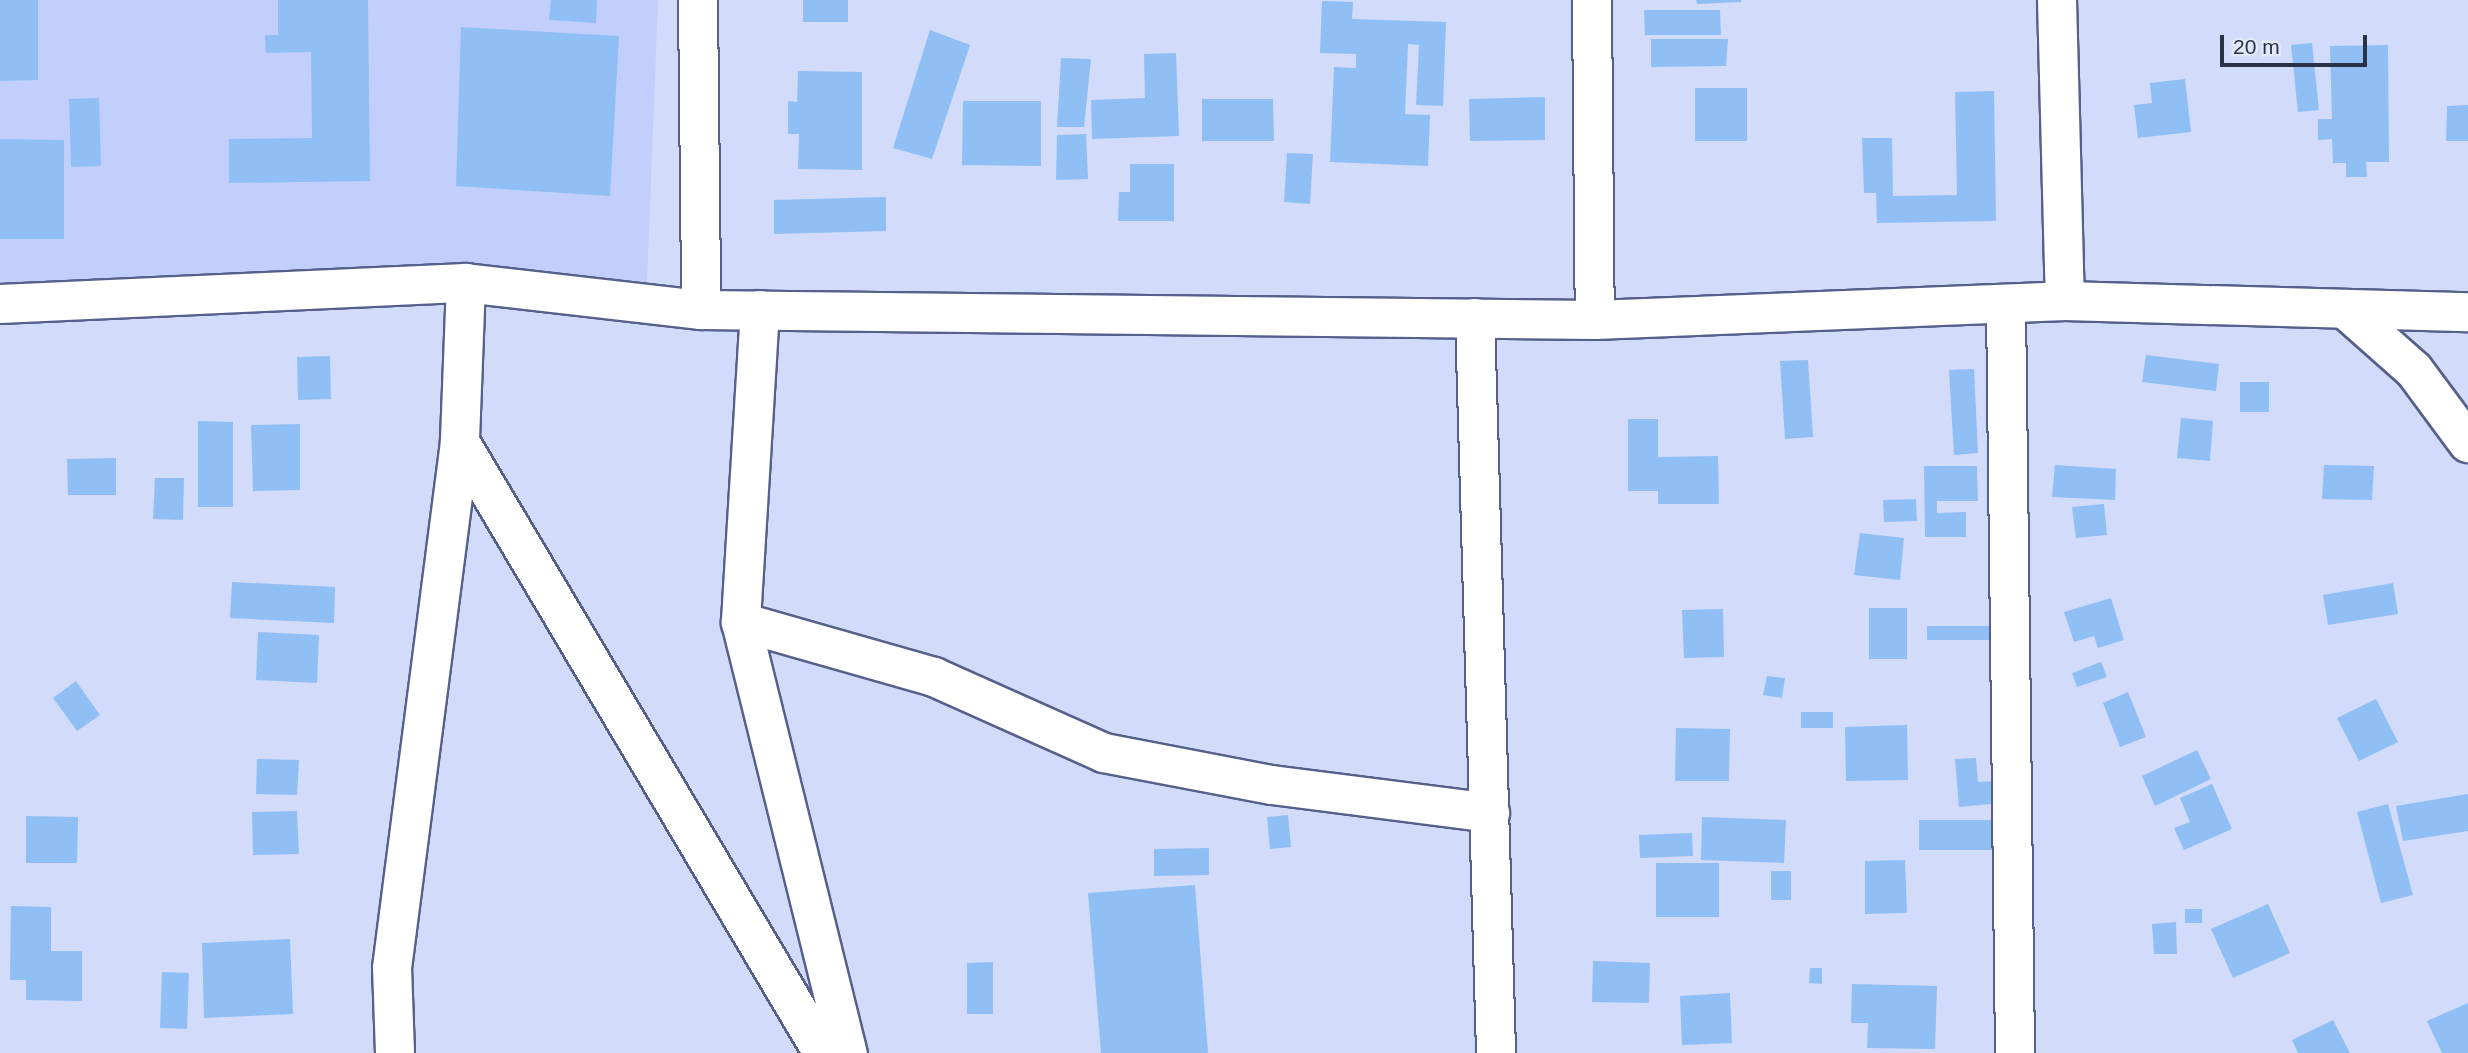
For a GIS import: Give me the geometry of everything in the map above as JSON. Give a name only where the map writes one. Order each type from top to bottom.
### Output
[{"type":"street","points":[[698,0],[701,310]]},
{"type":"street","points":[[1592,0],[1595,320]]},
{"type":"street","points":[[2057,0],[2065,301]]},
{"type":"street","points":[[395,1053],[392,968],[460,442],[466,283]]},
{"type":"street","points":[[0,304],[466,283],[701,310],[1595,320],[2065,301],[2468,312]]},
{"type":"street","points":[[2006,304],[2015,1053]]},
{"type":"street","points":[[2345,309],[2414,370],[2468,443]]},
{"type":"street","points":[[760,310],[741,622],[848,1053]]},
{"type":"street","points":[[1475,318],[1496,1053]]},
{"type":"street","points":[[460,442],[823,1053]]},
{"type":"street","points":[[741,622],[934,677],[1104,753],[1272,785],[1490,813]]},
{"type":"shaded area","points":[[0,0],[658,0],[647,282],[0,284]]},
{"type":"building","points":[[0,0],[38,0],[38,80],[0,81]]},
{"type":"building","points":[[278,0],[368,0],[370,181],[229,183],[229,139],[312,138],[311,52],[266,53],[265,35],[278,35]]},
{"type":"building","points":[[551,0],[597,0],[596,23],[549,20]]},
{"type":"building","points":[[803,0],[848,0],[848,22],[803,22]]},
{"type":"building","points":[[1696,0],[1741,0],[1741,2],[1697,4]]},
{"type":"building","points":[[1322,1],[1353,2],[1352,19],[1446,22],[1443,106],[1416,105],[1419,45],[1408,44],[1405,114],[1430,115],[1428,166],[1330,162],[1334,67],[1356,68],[1356,54],[1320,53]]},
{"type":"building","points":[[1644,10],[1720,10],[1721,35],[1645,35]]},
{"type":"building","points":[[461,27],[619,36],[610,196],[456,186]]},
{"type":"building","points":[[930,30],[970,45],[932,159],[893,148]]},
{"type":"building","points":[[1651,39],[1728,39],[1726,66],[1651,67]]},
{"type":"building","points":[[2312,43],[2319,110],[2298,112],[2291,45]]},
{"type":"building","points":[[2388,45],[2389,162],[2366,162],[2367,177],[2346,177],[2346,163],[2333,163],[2332,139],[2318,140],[2318,119],[2332,119],[2330,46]]},
{"type":"building","points":[[1176,53],[1179,136],[1092,139],[1091,100],[1145,98],[1144,54]]},
{"type":"building","points":[[1061,58],[1091,59],[1084,127],[1057,127]]},
{"type":"building","points":[[798,71],[862,72],[862,170],[798,169],[799,134],[788,134],[788,101],[797,102]]},
{"type":"building","points":[[2185,79],[2191,132],[2138,138],[2134,105],[2152,103],[2150,83]]},
{"type":"building","points":[[1695,88],[1747,88],[1747,141],[1695,141]]},
{"type":"building","points":[[1994,91],[1996,221],[1877,223],[1876,193],[1864,193],[1862,138],[1892,138],[1893,196],[1957,195],[1955,92]]},
{"type":"building","points":[[1545,97],[1545,140],[1470,141],[1469,99]]},
{"type":"building","points":[[99,98],[101,166],[71,167],[69,99]]},
{"type":"building","points":[[1202,99],[1273,99],[1274,141],[1202,141]]},
{"type":"building","points":[[963,101],[1041,101],[1041,166],[962,165]]},
{"type":"building","points":[[2468,105],[2468,141],[2446,141],[2447,106]]},
{"type":"building","points":[[1086,134],[1088,179],[1056,180],[1057,135]]},
{"type":"building","points":[[0,139],[64,140],[64,239],[0,239]]},
{"type":"building","points":[[1287,153],[1313,154],[1310,204],[1284,202]]},
{"type":"building","points":[[1130,164],[1174,164],[1174,221],[1118,221],[1119,192],[1130,192]]},
{"type":"building","points":[[886,197],[886,231],[774,234],[774,200]]},
{"type":"building","points":[[2146,355],[2219,364],[2216,391],[2142,382]]},
{"type":"building","points":[[330,356],[331,399],[298,400],[297,357]]},
{"type":"building","points":[[1808,360],[1813,437],[1785,439],[1780,361]]},
{"type":"building","points":[[1974,369],[1978,453],[1954,455],[1949,370]]},
{"type":"building","points":[[2240,382],[2269,382],[2269,412],[2240,412]]},
{"type":"building","points":[[2181,418],[2213,421],[2210,461],[2177,458]]},
{"type":"building","points":[[1628,419],[1658,419],[1658,457],[1718,456],[1719,504],[1658,504],[1658,491],[1628,491]]},
{"type":"building","points":[[198,421],[233,422],[233,507],[198,507]]},
{"type":"building","points":[[300,424],[300,490],[253,491],[251,425]]},
{"type":"building","points":[[116,458],[116,495],[68,495],[67,459]]},
{"type":"building","points":[[2055,465],[2116,469],[2115,500],[2052,497]]},
{"type":"building","points":[[2324,465],[2374,466],[2372,500],[2322,499]]},
{"type":"building","points":[[1924,466],[1977,466],[1978,501],[1937,501],[1937,513],[1966,512],[1966,537],[1925,537]]},
{"type":"building","points":[[155,478],[184,478],[183,520],[153,519]]},
{"type":"building","points":[[1916,499],[1917,521],[1884,522],[1883,500]]},
{"type":"building","points":[[2104,504],[2107,535],[2076,538],[2072,507]]},
{"type":"building","points":[[1860,533],[1904,538],[1900,580],[1854,575]]},
{"type":"building","points":[[232,582],[335,587],[334,623],[230,618]]},
{"type":"building","points":[[2393,583],[2398,614],[2328,625],[2323,595]]},
{"type":"building","points":[[2111,598],[2124,640],[2098,648],[2094,636],[2074,642],[2064,612]]},
{"type":"building","points":[[1869,608],[1907,608],[1907,659],[1869,659]]},
{"type":"building","points":[[1723,609],[1724,657],[1684,658],[1682,610]]},
{"type":"building","points":[[1927,626],[1990,626],[1990,640],[1927,640]]},
{"type":"building","points":[[258,632],[319,635],[317,683],[256,680]]},
{"type":"building","points":[[2101,662],[2107,677],[2077,687],[2072,673]]},
{"type":"building","points":[[1767,676],[1785,678],[1782,698],[1763,695]]},
{"type":"building","points":[[76,681],[100,715],[77,731],[53,698]]},
{"type":"building","points":[[2128,692],[2146,737],[2120,747],[2103,703]]},
{"type":"building","points":[[2376,699],[2398,742],[2359,761],[2337,718]]},
{"type":"building","points":[[1801,712],[1833,712],[1833,728],[1801,728]]},
{"type":"building","points":[[1907,725],[1908,780],[1846,781],[1845,727]]},
{"type":"building","points":[[1676,728],[1730,729],[1729,781],[1675,781]]},
{"type":"building","points":[[2197,750],[2211,779],[2155,806],[2142,776]]},
{"type":"building","points":[[1976,758],[1978,782],[1998,781],[2001,803],[1959,807],[1955,759]]},
{"type":"building","points":[[257,759],[299,760],[297,795],[256,794]]},
{"type":"building","points":[[2212,784],[2232,829],[2184,850],[2174,828],[2190,822],[2180,798]]},
{"type":"building","points":[[2468,794],[2468,831],[2403,841],[2396,806]]},
{"type":"building","points":[[2388,804],[2413,895],[2381,903],[2357,812]]},
{"type":"building","points":[[297,811],[299,854],[253,855],[252,812]]},
{"type":"building","points":[[1288,815],[1291,847],[1270,849],[1267,817]]},
{"type":"building","points":[[26,816],[78,817],[77,863],[26,863]]},
{"type":"building","points":[[1702,817],[1786,820],[1784,863],[1701,860]]},
{"type":"building","points":[[1919,820],[1992,820],[1992,850],[1919,850]]},
{"type":"building","points":[[1692,833],[1693,856],[1640,858],[1639,835]]},
{"type":"building","points":[[1209,848],[1209,875],[1154,876],[1154,849]]},
{"type":"building","points":[[1905,860],[1907,913],[1865,914],[1865,861]]},
{"type":"building","points":[[1656,863],[1719,863],[1719,917],[1656,917]]},
{"type":"building","points":[[1771,871],[1791,871],[1791,900],[1771,900]]},
{"type":"building","points":[[1195,885],[1208,1053],[1101,1053],[1088,893]]},
{"type":"building","points":[[2268,904],[2290,953],[2233,978],[2211,929]]},
{"type":"building","points":[[11,906],[51,907],[51,951],[82,951],[82,1001],[26,1000],[26,980],[10,980]]},
{"type":"building","points":[[2185,909],[2202,909],[2202,923],[2185,923]]},
{"type":"building","points":[[2176,922],[2177,954],[2154,954],[2152,924]]},
{"type":"building","points":[[290,939],[293,1014],[204,1018],[202,943]]},
{"type":"building","points":[[1593,961],[1650,963],[1649,1003],[1592,1002]]},
{"type":"building","points":[[993,962],[993,1014],[967,1014],[967,963]]},
{"type":"building","points":[[1810,968],[1822,968],[1822,984],[1809,983]]},
{"type":"building","points":[[162,972],[189,973],[187,1029],[160,1028]]},
{"type":"building","points":[[1852,984],[1937,986],[1935,1049],[1867,1048],[1868,1023],[1851,1023]]},
{"type":"building","points":[[1730,993],[1732,1043],[1682,1045],[1680,996]]},
{"type":"building","points":[[2468,1003],[2468,1053],[2442,1053],[2427,1021]]},
{"type":"building","points":[[2333,1020],[2350,1053],[2298,1053],[2292,1040]]}]
